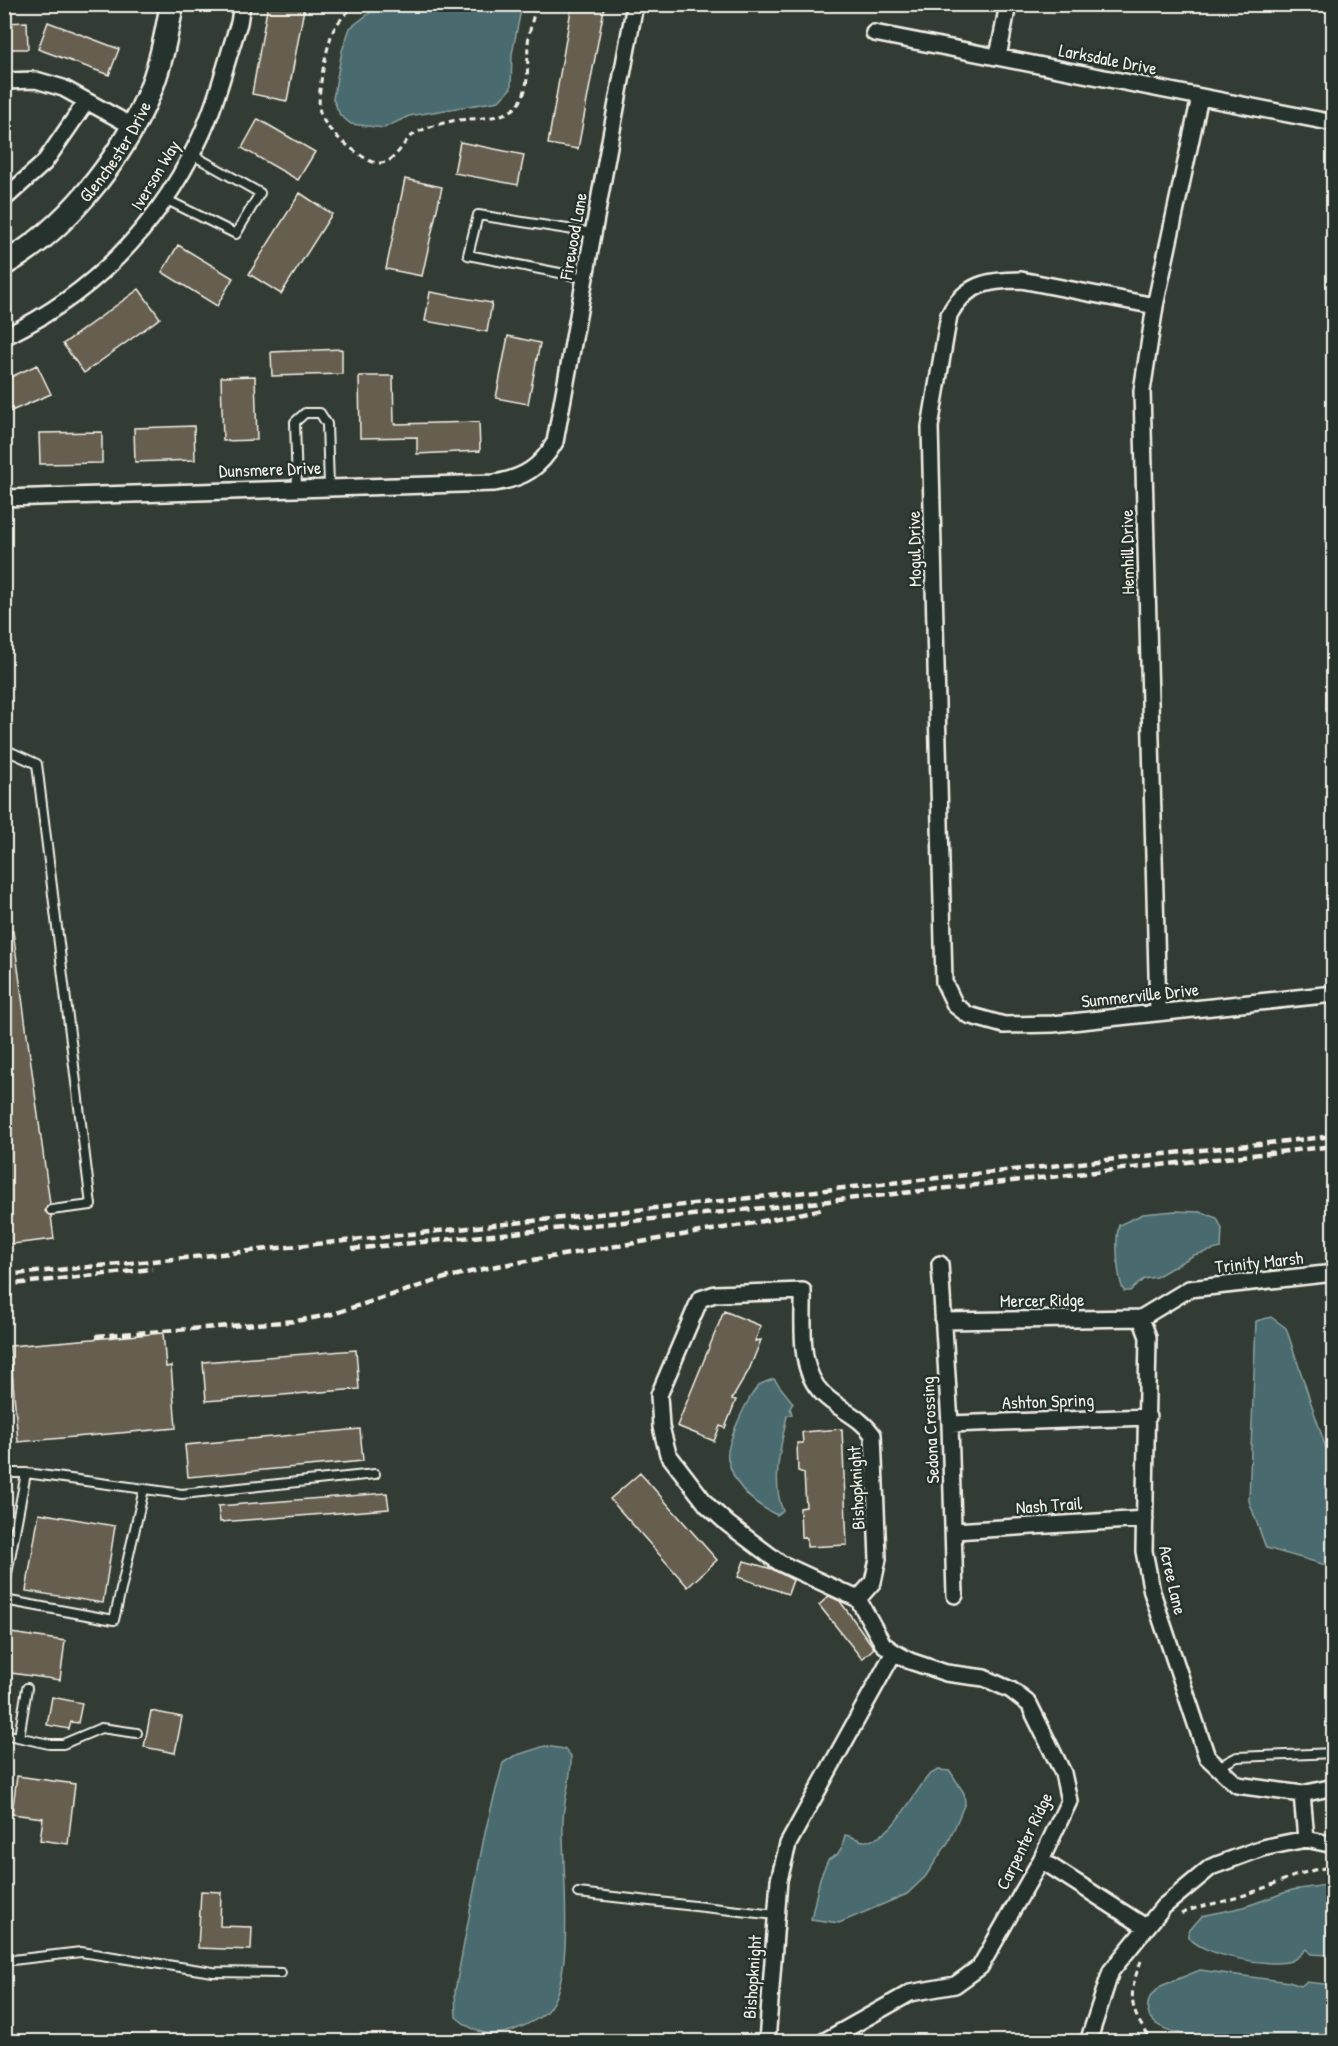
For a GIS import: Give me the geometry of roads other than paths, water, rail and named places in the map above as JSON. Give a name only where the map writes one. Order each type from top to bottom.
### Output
[{"type":"street","name":"Glenchester Drive","points":[[4,264],[24,252],[59,222],[89,189],[132,126],[147,98],[158,68],[172,4]]},
{"type":"street","name":"Iverson Way","points":[[4,337],[33,323],[76,294],[118,258],[154,218],[200,139],[239,23],[242,4]]},
{"type":"street","name":"Firewood Lane","points":[[535,470],[555,442],[635,4]]},
{"type":"street","points":[[998,57],[1008,4]]},
{"type":"street","name":"Larksdale Drive","points":[[874,33],[1334,123]]},
{"type":"street","points":[[4,81],[36,80],[63,88],[132,126]]},
{"type":"street","name":"Hemhill Drive","points":[[1158,1012],[1142,391],[1155,306],[1200,97]]},
{"type":"street","points":[[4,199],[44,163],[86,102]]},
{"type":"street","name":"Mogul Drive","points":[[955,1005],[944,982],[930,427],[949,315],[957,299],[980,284],[999,280],[1020,280],[1155,306]]},
{"type":"street","name":"Dunsmere Drive","points":[[4,498],[329,486],[494,483],[515,480],[535,470]]},
{"type":"street","name":"Summerville Drive","points":[[955,1005],[968,1015],[1004,1025],[1053,1024],[1334,994]]},
{"type":"street","name":"Sedona Crossing","points":[[940,1264],[955,1530],[955,1595]]},
{"type":"street","name":"Trinity Marsh","points":[[1142,1318],[1189,1289],[1334,1273]]},
{"type":"street","name":"Bishopknight","points":[[803,1291],[805,1360],[811,1379],[823,1394],[865,1422],[873,1435],[878,1559],[873,1582],[858,1599],[780,1563],[728,1524],[707,1505],[668,1454],[661,1427],[658,1395],[700,1299],[716,1294],[803,1291]]},
{"type":"street","name":"Mercer Ridge","points":[[943,1321],[1142,1318]]},
{"type":"street","name":"Acree Lane","points":[[1142,1318],[1148,1336],[1144,1551],[1152,1592],[1207,1757],[1237,1785],[1302,1794]]},
{"type":"street","name":"Ashton Spring","points":[[950,1424],[1148,1417]]},
{"type":"street","name":"Nash Trail","points":[[955,1530],[1145,1519]]},
{"type":"street","name":"Carpenter Ridge","points":[[823,2042],[910,1993],[955,1985],[980,1967],[1041,1860],[1069,1801],[1064,1773],[1029,1704],[1011,1690],[984,1678],[946,1673],[894,1652],[883,1644],[858,1599]]},
{"type":"street","name":"Bishopknight","points":[[767,2042],[779,1880],[788,1844],[894,1652]]},
{"type":"street","points":[[1306,1839],[1302,1794],[1334,1786]]},
{"type":"street","points":[[1088,2042],[1111,1971],[1144,1926],[1211,1867],[1262,1848],[1306,1839],[1334,1845]]},
{"type":"street","points":[[1041,1860],[1144,1926]]},
{"type":"lane","points":[[165,199],[236,234],[260,193],[191,154]]},
{"type":"lane","points":[[585,278],[468,255],[478,215],[593,233]]},
{"type":"lane","points":[[297,488],[295,422],[305,413],[320,413],[327,423],[329,486]]},
{"type":"lane","points":[[4,749],[37,764],[91,1205],[51,1210]]},
{"type":"lane","points":[[4,1473],[26,1473],[182,1494],[375,1474]]},
{"type":"lane","points":[[4,1590],[26,1473]]},
{"type":"lane","points":[[4,1600],[114,1620],[144,1489]]},
{"type":"lane","points":[[19,1737],[27,1688]]},
{"type":"lane","points":[[4,1734],[49,1744],[63,1744],[101,1728],[137,1734]]},
{"type":"lane","points":[[1218,1767],[1237,1757],[1334,1752]]},
{"type":"lane","name":"Bishopknight","points":[[578,1893],[776,1915]]},
{"type":"lane","points":[[4,1961],[81,1952],[213,1972],[281,1972]]},
{"type":"water","points":[[380,5],[522,5],[512,54],[511,88],[499,101],[409,116],[384,128],[351,124],[340,115],[333,99],[342,51],[350,28]]},
{"type":"water","points":[[1175,1211],[1200,1212],[1217,1218],[1222,1229],[1221,1248],[1194,1255],[1156,1277],[1144,1279],[1130,1291],[1124,1291],[1117,1259],[1119,1225],[1143,1214]]},
{"type":"water","points":[[1271,1317],[1286,1328],[1333,1469],[1333,1567],[1266,1548],[1249,1501],[1256,1321]]},
{"type":"water","points":[[774,1379],[793,1403],[790,1408],[792,1414],[787,1416],[780,1451],[777,1476],[779,1500],[783,1511],[777,1515],[746,1493],[735,1478],[728,1459],[730,1443],[750,1397],[761,1384]]},
{"type":"water","points":[[545,1746],[565,1749],[571,1756],[563,1819],[566,1920],[562,1974],[556,1996],[543,2015],[514,2030],[490,2034],[469,2027],[456,2017],[455,1991],[485,1832],[503,1763],[514,1756]]},
{"type":"water","points":[[938,1770],[950,1771],[964,1793],[965,1803],[949,1841],[925,1877],[907,1894],[839,1923],[811,1919],[820,1878],[828,1860],[837,1855],[842,1847],[845,1835],[863,1841],[873,1840],[883,1834],[900,1816],[929,1775]]},
{"type":"water","points":[[1333,1884],[1333,1951],[1330,1955],[1311,1954],[1306,1949],[1291,1961],[1268,1963],[1221,1954],[1207,1949],[1189,1937],[1189,1931],[1202,1916],[1244,1907],[1292,1890]]},
{"type":"water","points":[[1200,1970],[1289,1982],[1301,1986],[1306,1982],[1333,1985],[1333,2039],[1214,2037],[1171,2031],[1156,2024],[1148,2013],[1150,1997],[1161,1986]]},
{"type":"railway","points":[[4,1275],[184,1258],[1334,1136]]},
{"type":"railway","points":[[352,1249],[783,1206],[1334,1146]]},
{"type":"railway","points":[[96,1336],[296,1321],[329,1315],[445,1278],[491,1267],[748,1224],[823,1209]]},
{"type":"railway","points":[[4,1285],[152,1269]]}]
